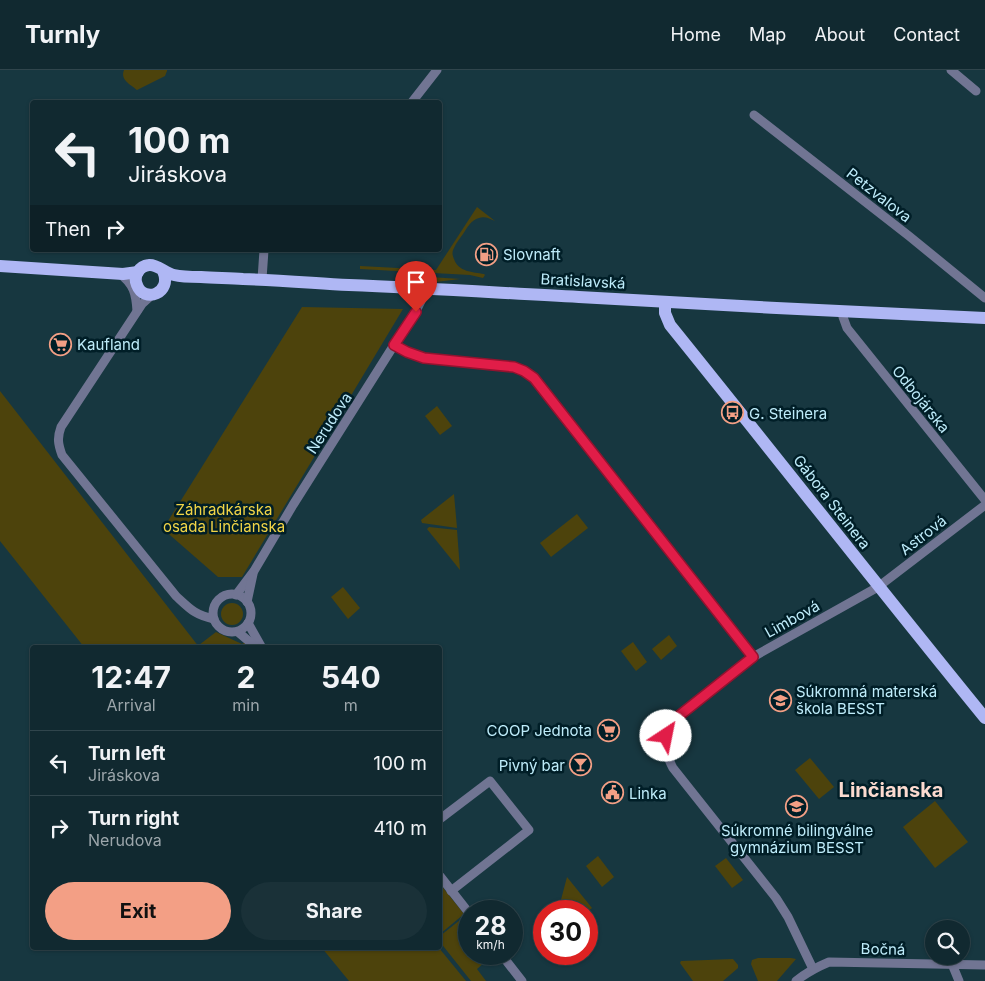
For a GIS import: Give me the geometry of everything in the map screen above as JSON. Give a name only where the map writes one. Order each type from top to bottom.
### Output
[{"type":"main road","points":[[0,266],[121,273],[137,276]]},
{"type":"main road","points":[[144,301],[139,290],[137,276],[145,266],[159,267],[164,277]]},
{"type":"main road","name":"Bratislavská","points":[[144,301],[162,290],[164,277],[178,276],[985,318]]},
{"type":"main road","name":"Gábora Steinera","points":[[665,302],[665,313],[670,325],[878,587],[985,718]]},
{"type":"street","points":[[414,100],[437,70]]},
{"type":"street","points":[[951,70],[976,91]]},
{"type":"street","name":"Petzvalova","points":[[754,115],[985,298]]},
{"type":"street","points":[[262,279],[264,252]]},
{"type":"street","points":[[121,273],[131,283],[136,295],[144,301],[61,427],[58,436],[59,446],[62,455],[176,596],[190,610],[214,619]]},
{"type":"street","name":"Nerudova","points":[[236,595],[254,571],[293,505],[420,304],[423,288]]},
{"type":"street","name":"Odbojárska","points":[[843,311],[847,328],[985,500]]},
{"type":"street","points":[[394,345],[424,358],[514,367],[534,378],[753,657]]},
{"type":"street","name":"Astrová","points":[[878,587],[985,505]]},
{"type":"street","name":"Nerudova","points":[[247,602],[254,571]]},
{"type":"street","name":"Limbová","points":[[813,969],[788,917],[776,898],[673,768],[666,753],[666,736],[673,722],[753,657],[878,587]]},
{"type":"street","points":[[236,595],[247,602],[251,613],[248,624],[245,627],[238,632],[231,632],[226,631],[217,624],[214,619],[214,609],[220,599],[225,596],[236,595]]},
{"type":"street","points":[[190,610],[203,611],[214,609]]},
{"type":"street","points":[[248,624],[260,645]]},
{"type":"street","points":[[238,632],[253,645]]},
{"type":"street","points":[[442,817],[490,781],[529,830],[452,891]]},
{"type":"street","points":[[442,878],[459,900]]},
{"type":"street","name":"Bočná","points":[[796,981],[813,969],[829,962],[925,964]]},
{"type":"street","points":[[510,965],[522,981]]},
{"type":"street","points":[[952,965],[959,981]]},
{"type":"street","name":"Bočná","points":[[970,965],[985,965]]},
{"type":"green space","points":[[124,70],[167,71],[165,76],[137,90],[123,76]]},
{"type":"green space","points":[[477,207],[495,221],[483,217],[474,220],[457,242],[453,255],[459,267],[466,271],[484,274],[483,278],[470,275],[360,269],[360,266],[436,270]]},
{"type":"green space","points":[[398,275],[477,280],[460,279],[436,282],[397,280]]},
{"type":"green space","name":"Záhradkárska osada Linčianska","points":[[302,307],[403,309],[242,577],[218,577],[163,529]]},
{"type":"green space","name":"Záhradkárska osada Linčianska","points":[[0,391],[197,645],[82,645],[0,541]]},
{"type":"green space","points":[[437,406],[452,426],[440,435],[425,416]]},
{"type":"green space","points":[[454,494],[457,528],[422,523],[421,520]]},
{"type":"green space","points":[[577,514],[588,528],[551,557],[540,543]]},
{"type":"green space","points":[[429,527],[457,530],[460,570],[427,529]]},
{"type":"green space","points":[[343,587],[360,608],[348,619],[331,597]]},
{"type":"green space","points":[[232,603],[240,606],[243,614],[240,622],[232,625],[224,622],[221,614],[224,606]]},
{"type":"green space","points":[[216,632],[242,644],[246,642],[250,645],[199,645]]},
{"type":"green space","points":[[669,635],[677,646],[661,660],[652,649]]},
{"type":"green space","points":[[633,642],[647,662],[636,671],[621,651]]},
{"type":"green space","points":[[810,758],[834,787],[819,799],[795,770]]},
{"type":"green space","points":[[935,801],[968,842],[935,868],[903,827]]},
{"type":"green space","points":[[598,856],[614,877],[602,887],[586,866]]},
{"type":"green space","points":[[726,858],[743,880],[732,888],[715,866]]},
{"type":"green space","points":[[567,877],[586,900],[561,900]]},
{"type":"green space","points":[[442,886],[458,906],[458,919],[442,932]]},
{"type":"green space","points":[[458,922],[458,965],[442,945],[442,934]]},
{"type":"green space","points":[[324,950],[441,950],[466,981],[349,981]]},
{"type":"green space","points":[[758,958],[796,959],[777,981],[758,981],[751,964],[752,960]]},
{"type":"green space","points":[[733,959],[738,968],[723,981],[693,981],[680,963],[681,961]]},
{"type":"green space","points":[[458,965],[482,965],[477,969],[486,981],[471,981]]},
{"type":"place","name":"Slovnaft","points":[[487,254]]},
{"type":"place","name":"Kaufland","points":[[61,344]]},
{"type":"place","name":"G. Steinera","points":[[733,413]]},
{"type":"place","name":"Súkromná materská škola BESST","points":[[780,700]]},
{"type":"place","name":"COOP Jednota","points":[[608,730]]},
{"type":"place","name":"Pivný bar","points":[[581,765]]},
{"type":"place","name":"Linka","points":[[613,793]]},
{"type":"place","name":"Súkromné bilingválne gymnázium BESST","points":[[797,807]]},
{"type":"district","name":"Linčianska","points":[[891,790]]},
{"type":"route","points":[[416,312],[394,345],[424,358],[514,367],[534,378],[753,657],[680,715],[671,725],[666,736]]}]
